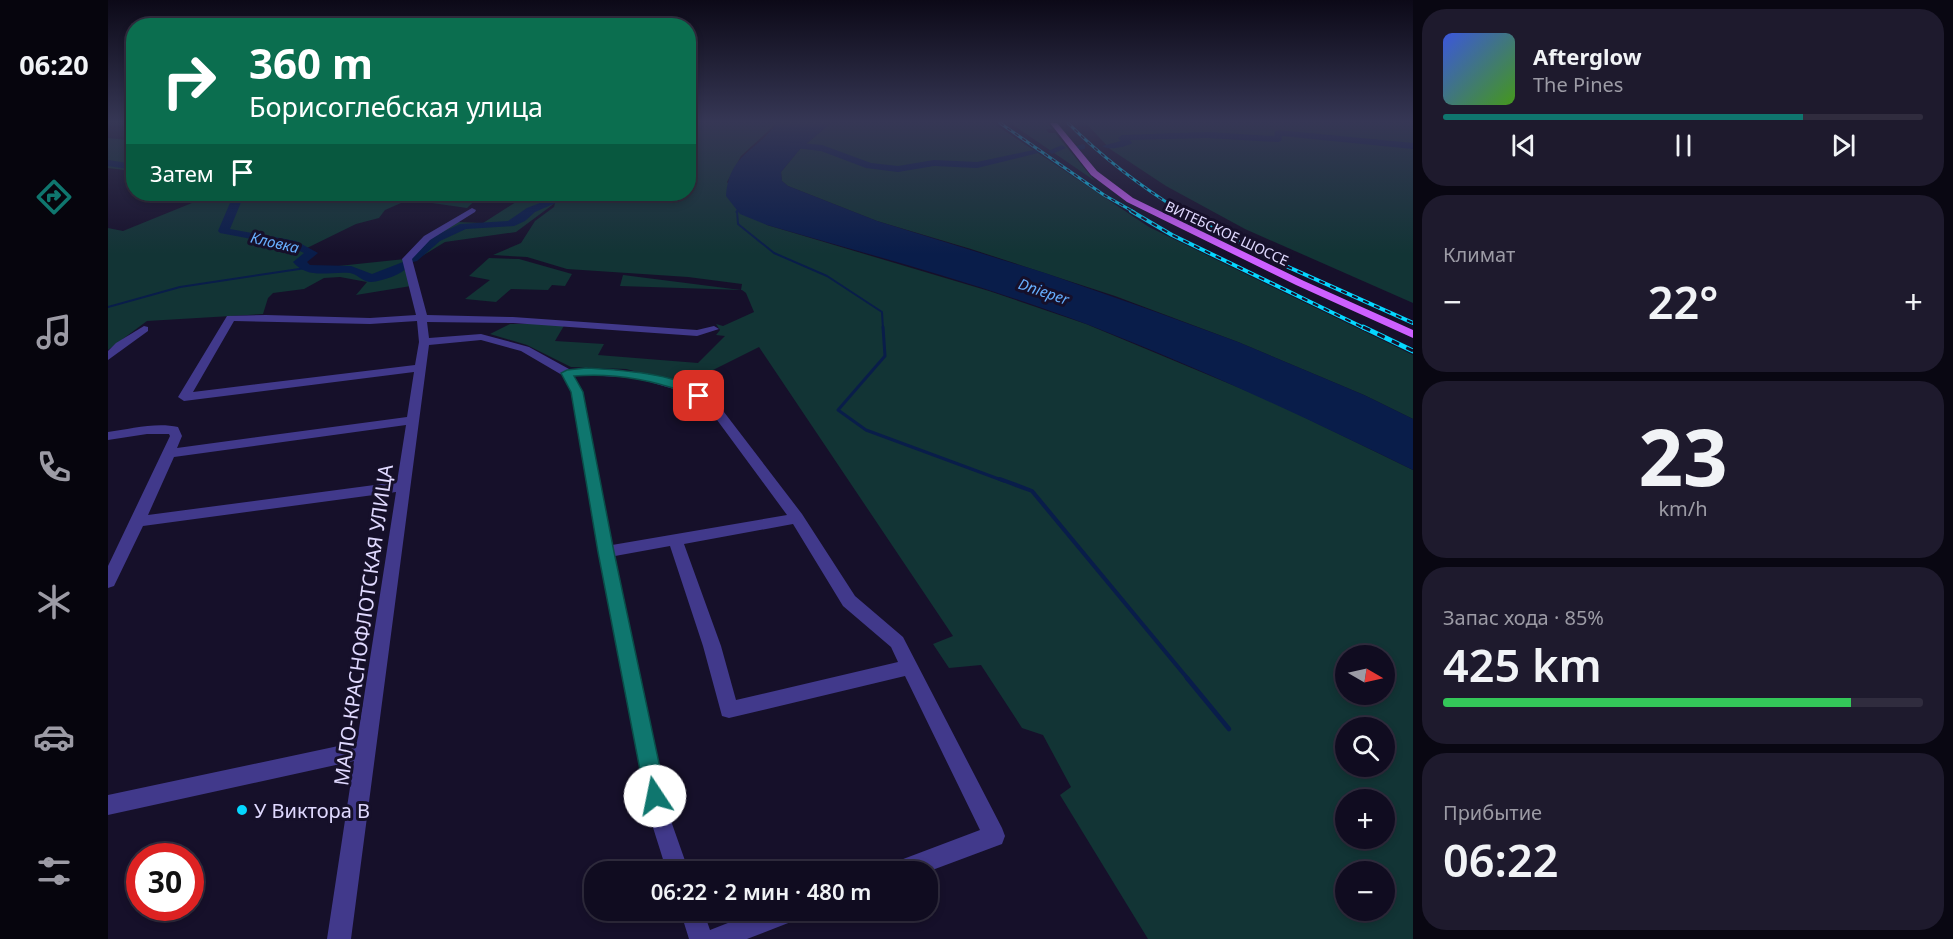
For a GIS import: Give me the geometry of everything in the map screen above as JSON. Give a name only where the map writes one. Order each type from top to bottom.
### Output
[{"type":"main road","name":"ВИТЕБСКОЕ ШОССЕ","points":[[1089,167],[1130,200],[1236,253],[1413,334]]},
{"type":"street","name":"МАЛО-КРАСНОФЛОТСКАЯ УЛИЦА","points":[[339,939],[424,342],[422,317],[407,258],[427,238],[472,210]]},
{"type":"street","points":[[420,368],[184,397],[231,318],[262,316],[369,321],[422,317],[435,320],[513,320],[697,333],[714,329]]},
{"type":"street","points":[[108,357],[115,349],[144,329]]},
{"type":"street","points":[[424,342],[464,338],[499,341],[525,349],[567,373],[577,392],[606,552],[660,818],[674,861]]},
{"type":"street","points":[[567,373],[637,375],[688,389],[710,402],[797,518],[849,601],[897,642],[994,836],[927,861]]},
{"type":"street","points":[[169,453],[412,420]]},
{"type":"street","points":[[108,436],[163,428],[174,430],[176,436],[138,522],[112,566],[108,582]]},
{"type":"street","points":[[138,522],[404,486]]},
{"type":"street","points":[[606,552],[797,518]]},
{"type":"street","points":[[675,540],[712,646],[729,710],[909,667]]},
{"type":"street","points":[[108,805],[367,748]]},
{"type":"street","points":[[695,921],[701,939]]},
{"type":"street","points":[[716,939],[764,921]]},
{"type":"green space","points":[[126,167],[126,170],[108,168]]},
{"type":"green space","points":[[696,167],[735,167],[727,182],[767,225],[989,291],[1086,324],[1273,402],[1413,470],[1413,939],[1148,939],[1060,795],[1071,787],[1043,735],[1022,728],[981,665],[949,668],[933,644],[953,636],[759,347],[685,384],[626,369],[571,367],[527,345],[490,334],[510,324],[565,324],[555,341],[604,344],[598,355],[698,363],[725,336],[716,335],[720,330],[716,324],[723,326],[754,312],[746,293],[741,290],[742,284],[688,277],[567,269],[527,257],[493,255],[521,243],[535,221],[554,207],[555,203],[516,232],[445,242],[414,261],[411,256],[434,235],[457,222],[483,223],[516,202],[511,201],[696,201]]},
{"type":"green space","points":[[785,167],[1059,167],[1149,227],[1413,355],[1413,419],[1364,395],[1238,342],[1115,296],[877,221],[788,186],[782,181],[781,172]]},
{"type":"green space","points":[[1074,167],[1083,167],[1095,181]]},
{"type":"green space","points":[[1137,167],[1413,167],[1413,303],[1245,229],[1166,186]]},
{"type":"green space","points":[[197,201],[418,201],[401,203],[385,210],[379,218],[356,224],[307,248],[314,252],[304,263],[319,268],[405,259],[411,286],[356,295],[367,282],[340,277],[324,278],[304,289],[273,293],[268,298],[263,314],[147,321],[108,350],[108,228],[123,231]]},
{"type":"green space","points":[[418,201],[474,201],[467,208]]},
{"type":"green space","points":[[489,258],[519,259],[572,274],[565,286],[552,285],[548,290],[511,289],[496,302],[465,299],[490,280],[469,276]]},
{"type":"green space","points":[[623,275],[741,290],[620,286]]},
{"type":"water","name":"Dnieper","points":[[735,167],[785,167],[781,172],[782,181],[788,186],[877,221],[1045,273],[1156,312],[1238,342],[1364,395],[1413,419],[1413,470],[1252,394],[1089,325],[969,284],[767,225],[740,214],[726,196]]},
{"type":"waterway","points":[[877,167],[898,169],[911,167]]},
{"type":"waterway","name":"Кловка","points":[[236,201],[224,231],[292,243],[312,253],[299,262],[306,268],[322,271],[351,270],[361,272],[370,278],[390,273],[403,266]]},
{"type":"waterway","name":"Кловка","points":[[413,258],[436,239],[464,226],[510,224],[521,219],[531,210],[554,201]]},
{"type":"waterway","points":[[737,211],[738,224],[774,253],[827,276],[882,312],[883,329]]},
{"type":"waterway","points":[[108,307],[180,287],[306,268]]},
{"type":"waterway","points":[[883,327],[885,356],[838,410],[866,430],[1004,481]]},
{"type":"waterway","points":[[1000,479],[1032,491],[1188,679]]},
{"type":"waterway","points":[[1187,678],[1229,729]]},
{"type":"railway","points":[[1063,167],[1104,195],[1134,212]]},
{"type":"railway","points":[[1117,167],[1182,212]]},
{"type":"railway","points":[[1131,211],[1172,235],[1366,329]]},
{"type":"railway","points":[[1180,211],[1277,262],[1413,323]]},
{"type":"railway","points":[[1363,327],[1413,351]]},
{"type":"place","name":"У Виктора В","points":[[242,810]]},
{"type":"route","points":[[655,796],[606,552],[577,392],[567,373],[637,375],[688,389],[699,396]]}]
